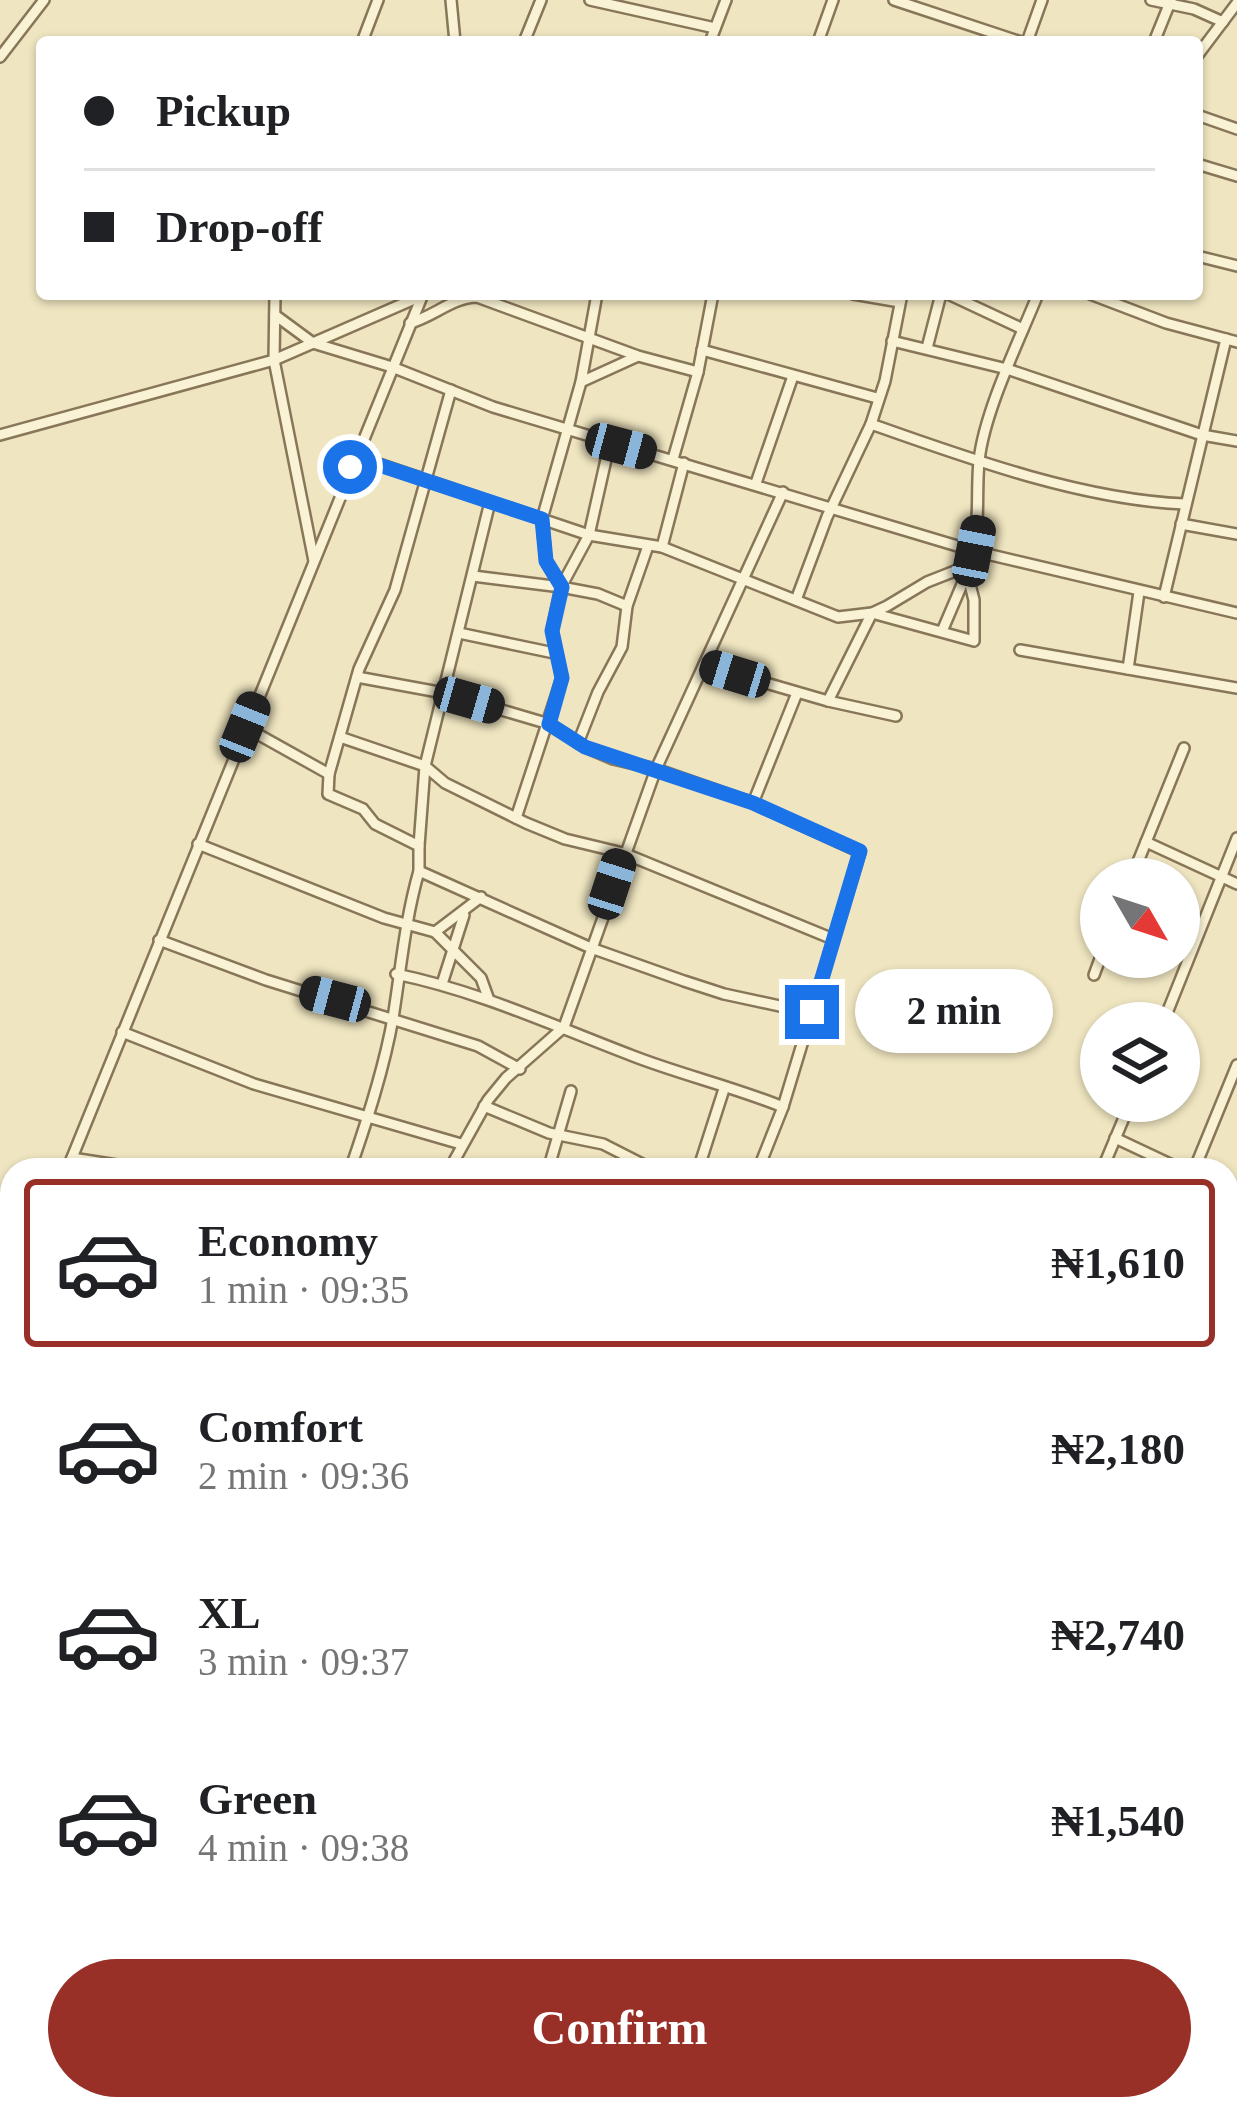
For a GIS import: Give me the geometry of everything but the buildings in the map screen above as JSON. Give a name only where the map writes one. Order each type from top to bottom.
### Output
[{"type":"street","points":[[0,58],[44,0]]},
{"type":"street","points":[[364,36],[378,0]]},
{"type":"street","points":[[452,0],[455,36]]},
{"type":"street","points":[[526,36],[541,0]]},
{"type":"street","points":[[590,0],[715,28]]},
{"type":"street","points":[[712,36],[726,0]]},
{"type":"street","points":[[820,36],[833,0]]},
{"type":"street","points":[[894,0],[1005,36]]},
{"type":"street","points":[[1027,36],[1042,0]]},
{"type":"street","points":[[1151,0],[1232,13],[1203,49]]},
{"type":"street","points":[[1156,36],[1171,1]]},
{"type":"street","points":[[1203,117],[1237,129]]},
{"type":"street","points":[[1203,166],[1237,176]]},
{"type":"street","points":[[1203,258],[1237,266]]},
{"type":"street","points":[[275,300],[274,360],[314,561]]},
{"type":"street","points":[[0,435],[274,360],[411,300]]},
{"type":"street","points":[[72,1158],[420,300]]},
{"type":"street","points":[[410,323],[436,316],[461,300]]},
{"type":"street","points":[[485,300],[638,356],[698,372]]},
{"type":"street","points":[[562,587],[546,561],[542,519],[581,382],[596,300]]},
{"type":"street","points":[[662,547],[712,300]]},
{"type":"street","points":[[796,600],[871,424],[901,300]]},
{"type":"street","points":[[927,348],[942,300]]},
{"type":"street","points":[[958,300],[1023,329]]},
{"type":"street","points":[[943,629],[974,551],[980,519],[979,459],[1007,369],[1035,300]]},
{"type":"street","points":[[1106,300],[1231,341],[1202,435],[1164,597]]},
{"type":"street","points":[[274,315],[313,344],[566,429],[974,551],[1237,613]]},
{"type":"street","points":[[892,341],[1007,369],[1202,435],[1237,441]]},
{"type":"street","points":[[702,350],[877,398]]},
{"type":"street","points":[[581,382],[638,356]]},
{"type":"street","points":[[756,483],[794,376]]},
{"type":"street","points":[[419,846],[376,824],[363,809],[328,794],[329,774],[357,677],[395,590],[451,390]]},
{"type":"street","points":[[871,424],[1072,485],[1185,505]]},
{"type":"street","points":[[516,818],[562,678],[552,631],[562,587],[589,535],[610,442]]},
{"type":"street","points":[[355,457],[589,535],[662,547],[838,616],[872,613],[974,641],[974,600],[967,573]]},
{"type":"street","points":[[455,1158],[506,1078],[563,1027],[656,769],[784,492]]},
{"type":"street","points":[[354,1158],[393,1018],[396,974],[419,872],[425,766],[490,502]]},
{"type":"street","points":[[1180,524],[1237,534]]},
{"type":"street","points":[[578,743],[622,647],[627,606],[648,546]]},
{"type":"street","points":[[829,700],[872,613],[960,569],[974,551]]},
{"type":"street","points":[[472,576],[562,587],[627,606]]},
{"type":"street","points":[[1128,669],[1139,592]]},
{"type":"street","points":[[459,633],[554,653]]},
{"type":"street","points":[[1020,650],[1237,688]]},
{"type":"street","points":[[704,664],[797,693],[896,716]]},
{"type":"street","points":[[357,677],[444,693],[549,724],[613,759],[753,803],[860,851],[783,1107],[763,1158]]},
{"type":"street","points":[[753,803],[797,693]]},
{"type":"street","points":[[245,727],[329,774]]},
{"type":"street","points":[[340,737],[425,766],[446,782],[565,839],[623,853],[833,939]]},
{"type":"street","points":[[1140,858],[1184,748]]},
{"type":"street","points":[[1171,1002],[1237,838]]},
{"type":"street","points":[[1146,842],[1237,884]]},
{"type":"street","points":[[198,844],[435,932],[481,978],[489,1000]]},
{"type":"street","points":[[419,872],[591,948],[724,994],[812,1012]]},
{"type":"street","points":[[435,932],[481,897]]},
{"type":"street","points":[[442,984],[466,910]]},
{"type":"street","points":[[159,940],[266,980],[478,1046],[520,1069]]},
{"type":"street","points":[[396,974],[489,1000],[783,1107]]},
{"type":"street","points":[[122,1032],[254,1084],[461,1144]]},
{"type":"street","points":[[1200,1158],[1237,1065]]},
{"type":"street","points":[[702,1158],[724,1089]]},
{"type":"street","points":[[552,1158],[571,1091]]},
{"type":"street","points":[[484,1106],[561,1135],[603,1144],[630,1158]]},
{"type":"street","points":[[1107,1158],[1122,1122]]},
{"type":"street","points":[[1115,1138],[1158,1158]]},
{"type":"route","points":[[350,467],[355,457],[542,519],[546,561],[562,587],[552,631],[554,653],[563,672],[549,724],[613,759],[753,803],[860,851],[812,1012]]}]
